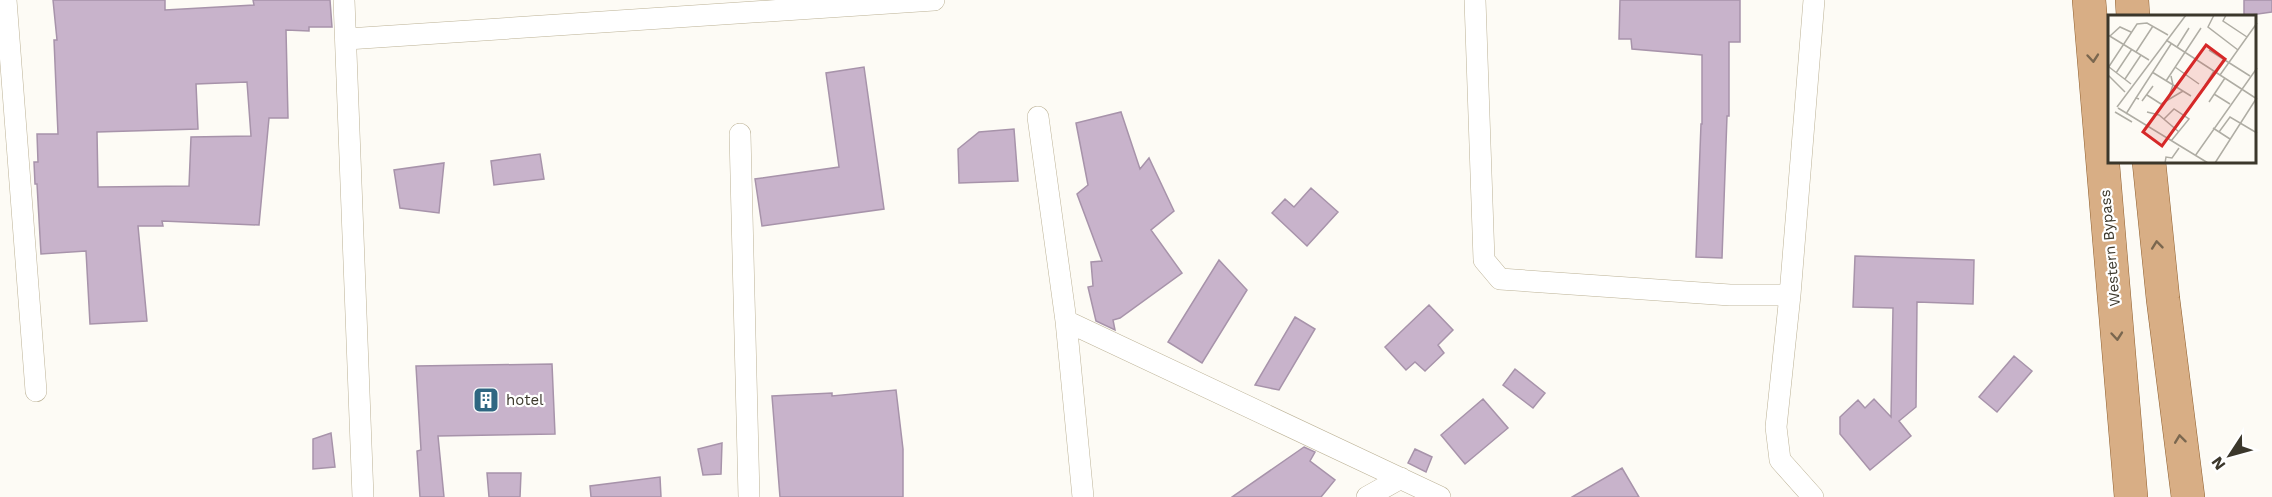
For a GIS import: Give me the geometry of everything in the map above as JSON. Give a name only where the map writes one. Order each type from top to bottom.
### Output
[{"type":"main road","name":"Western Bypass","points":[[2089,0],[2131,497]]},
{"type":"main road","points":[[2132,0],[2133,15]]},
{"type":"main road","points":[[2148,164],[2188,497]]},
{"type":"street","points":[[6,0],[36,391]]},
{"type":"street","points":[[344,0],[363,497]]},
{"type":"street","points":[[347,39],[934,0]]},
{"type":"street","points":[[1475,0],[1484,260],[1500,279],[1730,295],[1790,295]]},
{"type":"street","points":[[1813,497],[1780,460],[1776,427],[1790,295],[1814,0]]},
{"type":"street","points":[[1038,117],[1066,321],[1083,497]]},
{"type":"street","points":[[740,134],[749,497]]},
{"type":"street","points":[[1066,321],[1440,497]]},
{"type":"street","points":[[1367,497],[1401,478]]},
{"type":"building","points":[[53,0],[165,0],[165,10],[254,5],[253,0],[330,0],[332,27],[309,27],[309,31],[286,30],[288,118],[269,118],[259,225],[162,221],[163,226],[138,226],[147,321],[90,324],[86,251],[41,254],[34,162],[38,162],[37,134],[58,134],[54,40],[57,40]],"holes":[[[247,82],[251,136],[191,137],[189,186],[98,187],[97,132],[198,129],[196,84]]]},
{"type":"building","points":[[1620,0],[1740,0],[1740,42],[1729,42],[1729,116],[1727,116],[1722,258],[1696,257],[1702,124],[1702,55],[1632,49],[1631,39],[1619,39]]},
{"type":"building","points":[[2244,0],[2272,0],[2272,12],[2244,15]]},
{"type":"building","points":[[864,67],[884,209],[762,226],[755,179],[839,167],[826,73]]},
{"type":"building","points":[[1121,112],[1140,169],[1149,158],[1174,211],[1151,230],[1182,273],[1120,318],[1113,320],[1115,330],[1096,321],[1088,287],[1093,286],[1091,262],[1102,261],[1077,194],[1088,185],[1076,123]]},
{"type":"building","points":[[1014,129],[1018,181],[959,183],[958,149],[979,132]]},
{"type":"building","points":[[540,154],[544,179],[494,185],[491,161]]},
{"type":"building","points":[[444,163],[439,213],[400,208],[394,170]]},
{"type":"building","points":[[1311,188],[1338,212],[1307,246],[1272,213],[1285,199],[1294,207]]},
{"type":"building","points":[[1855,256],[1974,260],[1973,304],[1917,302],[1916,407],[1899,421],[1911,436],[1870,470],[1840,434],[1840,417],[1858,400],[1865,408],[1874,399],[1891,417],[1893,308],[1853,307]]},
{"type":"building","points":[[1219,260],[1247,290],[1202,363],[1168,342]]},
{"type":"building","points":[[1429,305],[1453,330],[1438,345],[1444,353],[1425,371],[1415,362],[1406,370],[1385,347]]},
{"type":"building","points":[[1295,317],[1315,329],[1279,390],[1255,385]]},
{"type":"building","points":[[2014,356],[2032,371],[1997,412],[1979,397]]},
{"type":"building","name":"hotel","points":[[552,364],[555,434],[438,436],[444,497],[420,497],[417,451],[421,450],[416,366]]},
{"type":"building","points":[[1515,369],[1545,393],[1533,408],[1503,385]]},
{"type":"building","points":[[896,390],[903,449],[903,497],[780,497],[772,396],[832,393],[832,396]]},
{"type":"building","points":[[1483,399],[1508,428],[1465,464],[1441,435]]},
{"type":"building","points":[[331,433],[335,467],[313,469],[313,439]]},
{"type":"building","points":[[722,443],[721,474],[703,475],[698,449]]},
{"type":"building","points":[[1304,447],[1315,452],[1310,461],[1335,480],[1321,497],[1232,497]]},
{"type":"building","points":[[1415,449],[1432,457],[1426,472],[1408,463]]},
{"type":"building","points":[[1622,468],[1639,497],[1572,497]]},
{"type":"building","points":[[487,473],[521,473],[520,497],[489,497]]},
{"type":"building","points":[[660,477],[661,497],[591,497],[590,486]]},
{"type":"place","name":"hotel","points":[[486,400]]}]
